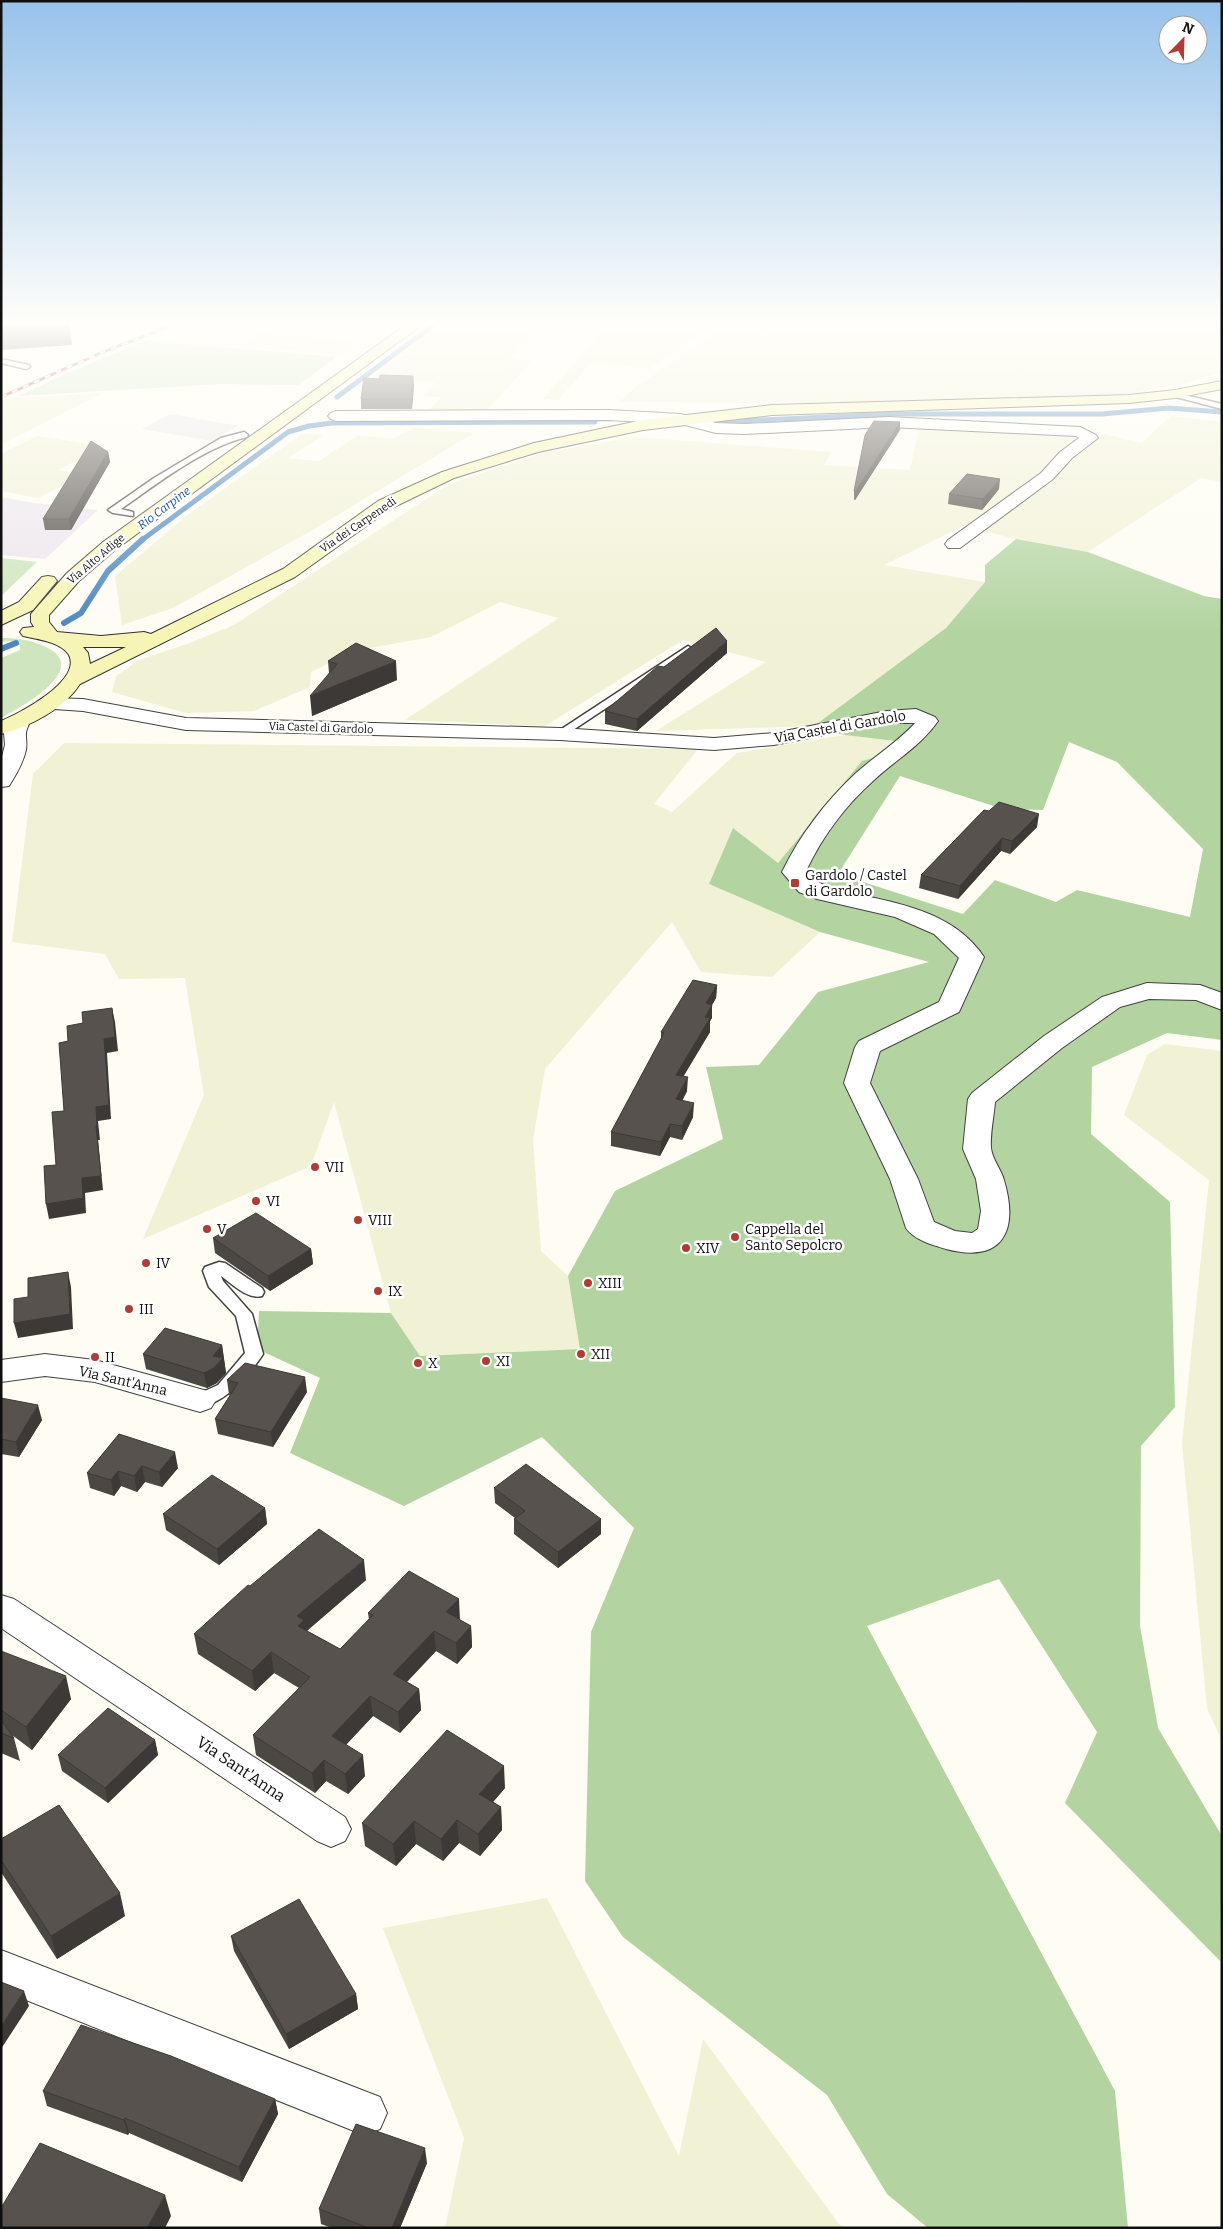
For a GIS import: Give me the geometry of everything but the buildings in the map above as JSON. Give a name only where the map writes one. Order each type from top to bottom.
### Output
[{"type":"main road","name":"Via Alto Adige","points":[[1,620],[26,606],[50,578],[130,514],[257,425]]},
{"type":"main road","name":"Via Alto Adige","points":[[52,636],[40,622],[40,614],[80,570],[109,546],[276,425]]},
{"type":"main road","name":"Via dei Carpenedi","points":[[1,728],[21,720],[47,704],[70,684],[289,573],[384,505],[448,475],[534,448],[648,425]]},
{"type":"main road","name":"Via dei Carpenedi","points":[[1,631],[28,631],[76,641],[113,642],[136,640],[178,630]]},
{"type":"main road","points":[[52,636],[70,644],[78,653],[81,663],[80,672],[70,684]]},
{"type":"street","name":"Via dei Carpenedi","points":[[704,425],[716,428],[744,429],[826,425]]},
{"type":"street","name":"Via dei Carpenedi","points":[[947,425],[1080,432],[1090,438],[1066,455],[1047,476],[954,544]]},
{"type":"street","points":[[70,684],[83,706]]},
{"type":"street","name":"Via Castel di Gardolo","points":[[47,704],[83,706],[186,724],[560,734],[714,744],[774,740],[887,717],[916,715],[928,722],[915,736],[856,784],[802,854],[794,872],[807,887],[825,894],[902,911],[943,929],[972,957],[950,1007],[868,1047],[857,1083],[904,1179],[921,1228],[950,1240],[978,1244],[992,1233],[996,1211],[990,1179],[977,1149],[982,1099],[1053,1042],[1111,1002],[1147,991],[1200,993],[1222,1002]]},
{"type":"street","points":[[5,767],[18,743],[14,733],[21,720]]},
{"type":"street","name":"Via Sant'Anna","points":[[1,1371],[45,1365],[95,1371],[200,1400]]},
{"type":"street","name":"Via Sant'Anna","points":[[1,1609],[331,1829]]},
{"type":"street","points":[[1,1970],[364,2113]]},
{"type":"lane","points":[[560,734],[688,649]]},
{"type":"lane","name":"Via Sant'Anna","points":[[200,1400],[224,1389],[254,1354],[244,1314],[216,1283],[210,1271],[219,1267],[256,1292]]},
{"type":"shaded area","points":[[149,425],[239,426],[211,441],[142,429]]},
{"type":"shaded area","points":[[1,497],[34,503],[98,510],[45,559],[1,555]]},
{"type":"green space","points":[[1,425],[39,425],[1,444]]},
{"type":"green space","points":[[1161,425],[1222,425],[1222,482],[1201,478],[1088,552],[1016,539],[963,526],[884,565],[985,582],[946,628],[814,726],[656,731],[766,662],[683,640],[545,726],[405,720],[559,618],[500,602],[431,637],[353,651],[311,672],[310,687],[254,711],[186,713],[112,692],[116,676],[139,660],[190,643],[234,625],[449,484],[541,453],[634,437],[832,452],[824,465],[910,470],[919,427],[1104,434],[1141,443]]},
{"type":"green space","points":[[415,427],[474,433],[311,531],[173,608],[122,625],[115,576],[189,514],[302,434],[323,435],[288,458],[319,461],[358,435],[392,439]]},
{"type":"green space","points":[[37,436],[104,446],[58,470],[85,475],[38,498],[1,491],[1,454]]},
{"type":"green space","points":[[1016,539],[1088,552],[1204,596],[1222,599],[1222,1040],[1167,1033],[1092,1067],[1091,1134],[1170,1202],[1175,1407],[1141,1446],[1140,1626],[1158,1728],[1222,1836],[1220,1961],[1065,1803],[1097,1732],[999,1579],[867,1626],[1115,2091],[1128,2228],[928,2228],[887,2194],[827,2095],[623,1937],[585,1881],[591,1632],[634,1528],[542,1437],[404,1506],[290,1453],[320,1378],[257,1349],[259,1311],[391,1313],[420,1356],[580,1349],[568,1276],[615,1191],[723,1139],[706,1067],[759,1065],[818,992],[929,962],[820,932],[709,884],[733,828],[778,863],[862,761],[920,744],[845,735],[814,726],[946,628],[985,582],[985,565]],"holes":[[[1069,742],[1117,762],[1203,849],[1190,917],[1077,890],[1056,902],[995,880],[963,914],[838,874],[900,776],[1003,809],[1043,810]]]},
{"type":"green space","points":[[1,558],[37,562],[1,596]]},
{"type":"green space","points":[[1,638],[24,640],[46,647],[58,656],[61,666],[57,676],[48,687],[36,697],[1,718],[1,658],[20,650],[20,645],[11,641],[1,642]]},
{"type":"green space","points":[[845,735],[922,744],[862,762],[778,863],[733,828],[709,884],[820,932],[772,977],[701,972],[672,922],[545,1069],[533,1140],[541,1251],[568,1276],[581,1349],[420,1356],[391,1313],[334,1102],[311,1166],[143,1239],[204,1095],[185,978],[119,979],[105,954],[12,942],[33,774],[64,743],[698,749],[654,804],[672,812],[737,753]]},
{"type":"green space","points":[[1165,1044],[1222,1051],[1222,1741],[1207,1708],[1182,1443],[1209,1180],[1124,1115],[1147,1055]]},
{"type":"green space","points":[[547,1898],[679,2156],[703,2039],[839,2224],[845,2228],[445,2228],[464,2138],[383,1928]]},
{"type":"waterway","name":"Rio Carpine","points":[[142,540],[288,432],[317,425]]},
{"type":"waterway","name":"Rio Carpine","points":[[64,623],[81,613],[108,571],[143,539]]},
{"type":"waterway","name":"Rio Carpine","points":[[1,649],[16,643]]},
{"type":"place","name":"Gardolo / Castel di Gardolo","points":[[795,883]]},
{"type":"place","name":"VII","points":[[315,1167]]},
{"type":"place","name":"VI","points":[[256,1201]]},
{"type":"place","name":"VIII","points":[[358,1220]]},
{"type":"place","name":"V","points":[[207,1229]]},
{"type":"place","name":"Cappella del Santo Sepolcro","points":[[735,1237]]},
{"type":"place","name":"XIV","points":[[686,1248]]},
{"type":"place","name":"IV","points":[[146,1263]]},
{"type":"place","name":"XIII","points":[[588,1283]]},
{"type":"place","name":"IX","points":[[378,1291]]},
{"type":"place","name":"III","points":[[129,1309]]},
{"type":"place","name":"XII","points":[[581,1354]]},
{"type":"place","name":"II","points":[[95,1357]]},
{"type":"place","name":"XI","points":[[486,1361]]},
{"type":"place","name":"X","points":[[418,1363]]}]
